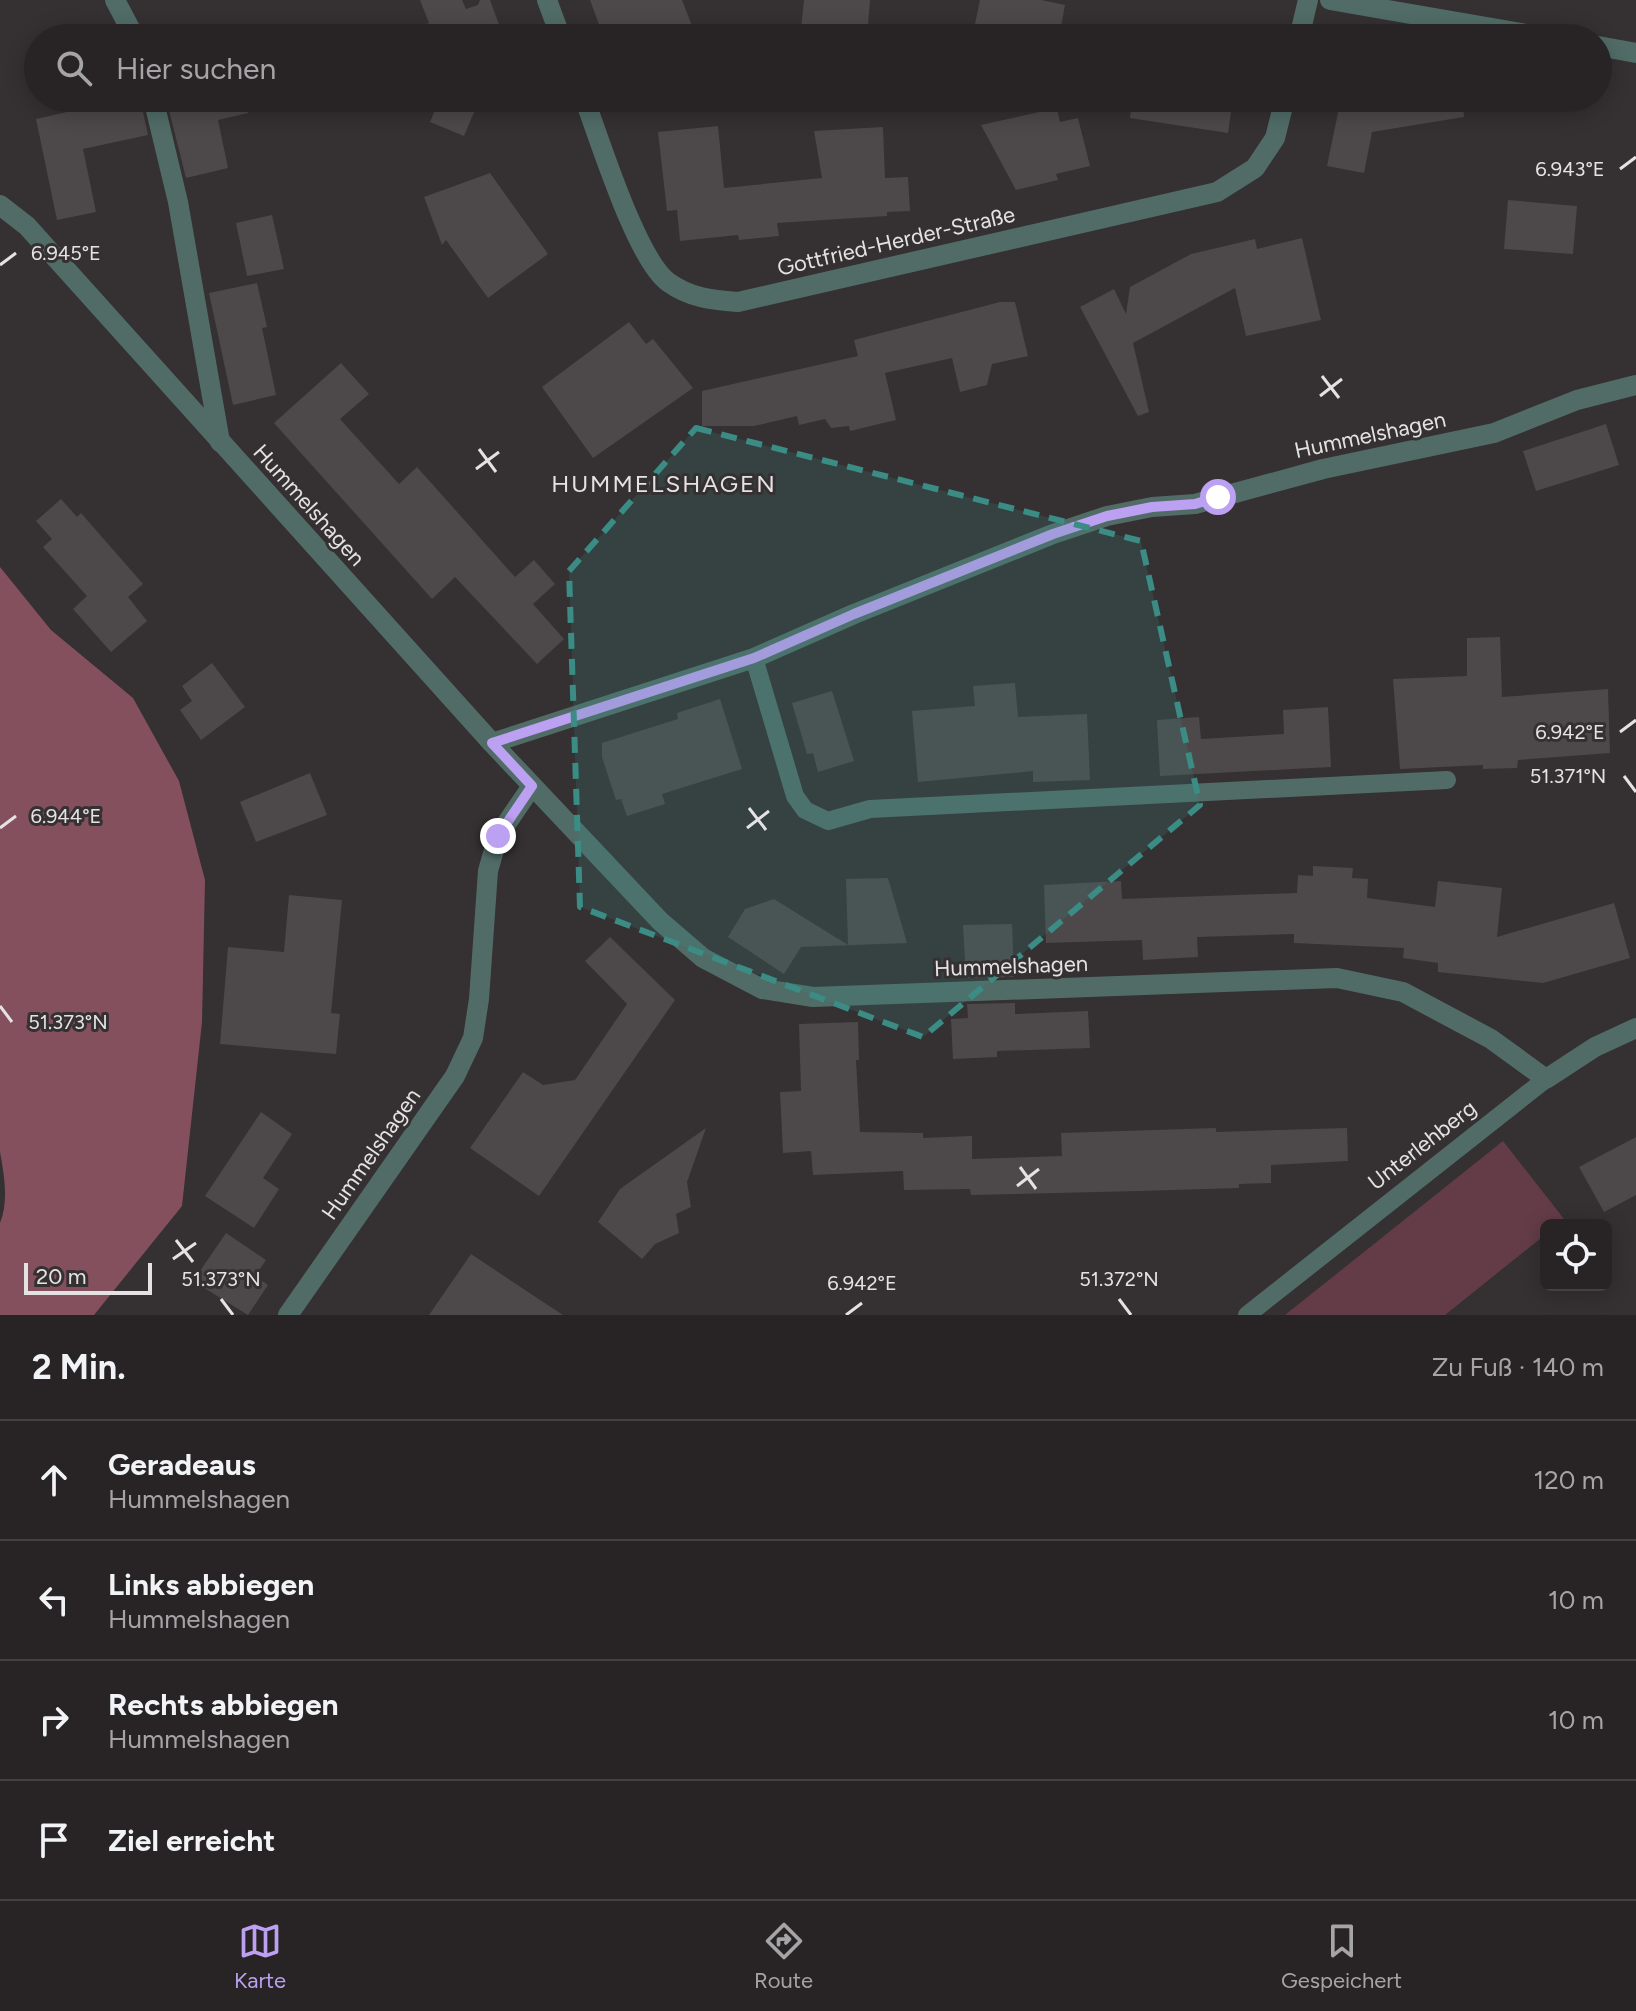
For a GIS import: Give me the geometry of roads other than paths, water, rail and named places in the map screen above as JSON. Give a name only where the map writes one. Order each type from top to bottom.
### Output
[{"type":"street","points":[[115,0],[128,24]]},
{"type":"street","points":[[547,0],[556,24]]},
{"type":"street","points":[[1302,24],[1308,0]]},
{"type":"street","points":[[1330,0],[1468,24]]},
{"type":"street","points":[[1612,49],[1636,53]]},
{"type":"street","name":"Hummelshagen","points":[[156,112],[178,202],[220,442]]},
{"type":"street","name":"Gottfried-Herder-Straße","points":[[589,112],[641,248],[666,281],[698,299],[738,302],[1217,192],[1255,168],[1275,138],[1282,112]]},
{"type":"street","name":"Hummelshagen","points":[[0,205],[27,226],[532,786],[671,930],[703,958],[762,989],[813,997],[1337,978],[1403,992],[1491,1039],[1546,1079]]},
{"type":"street","name":"Hummelshagen","points":[[492,743],[754,658],[854,614],[1053,534],[1107,516],[1152,507],[1195,504],[1323,469],[1494,433],[1577,400],[1636,385]]},
{"type":"street","name":"Hummelshagen","points":[[288,1315],[455,1076],[473,1038],[479,999],[488,871],[498,836],[532,786]]},
{"type":"street","name":"Unterlehberg","points":[[1546,1079],[1595,1047],[1636,1028]]},
{"type":"lane","points":[[754,658],[795,796],[805,810],[828,821],[870,809],[1447,780]]},
{"type":"lane","name":"Unterlehberg","points":[[1247,1315],[1546,1079]]},
{"type":"district","name":"HUMMELSHAGEN","points":[[664,483]]}]
